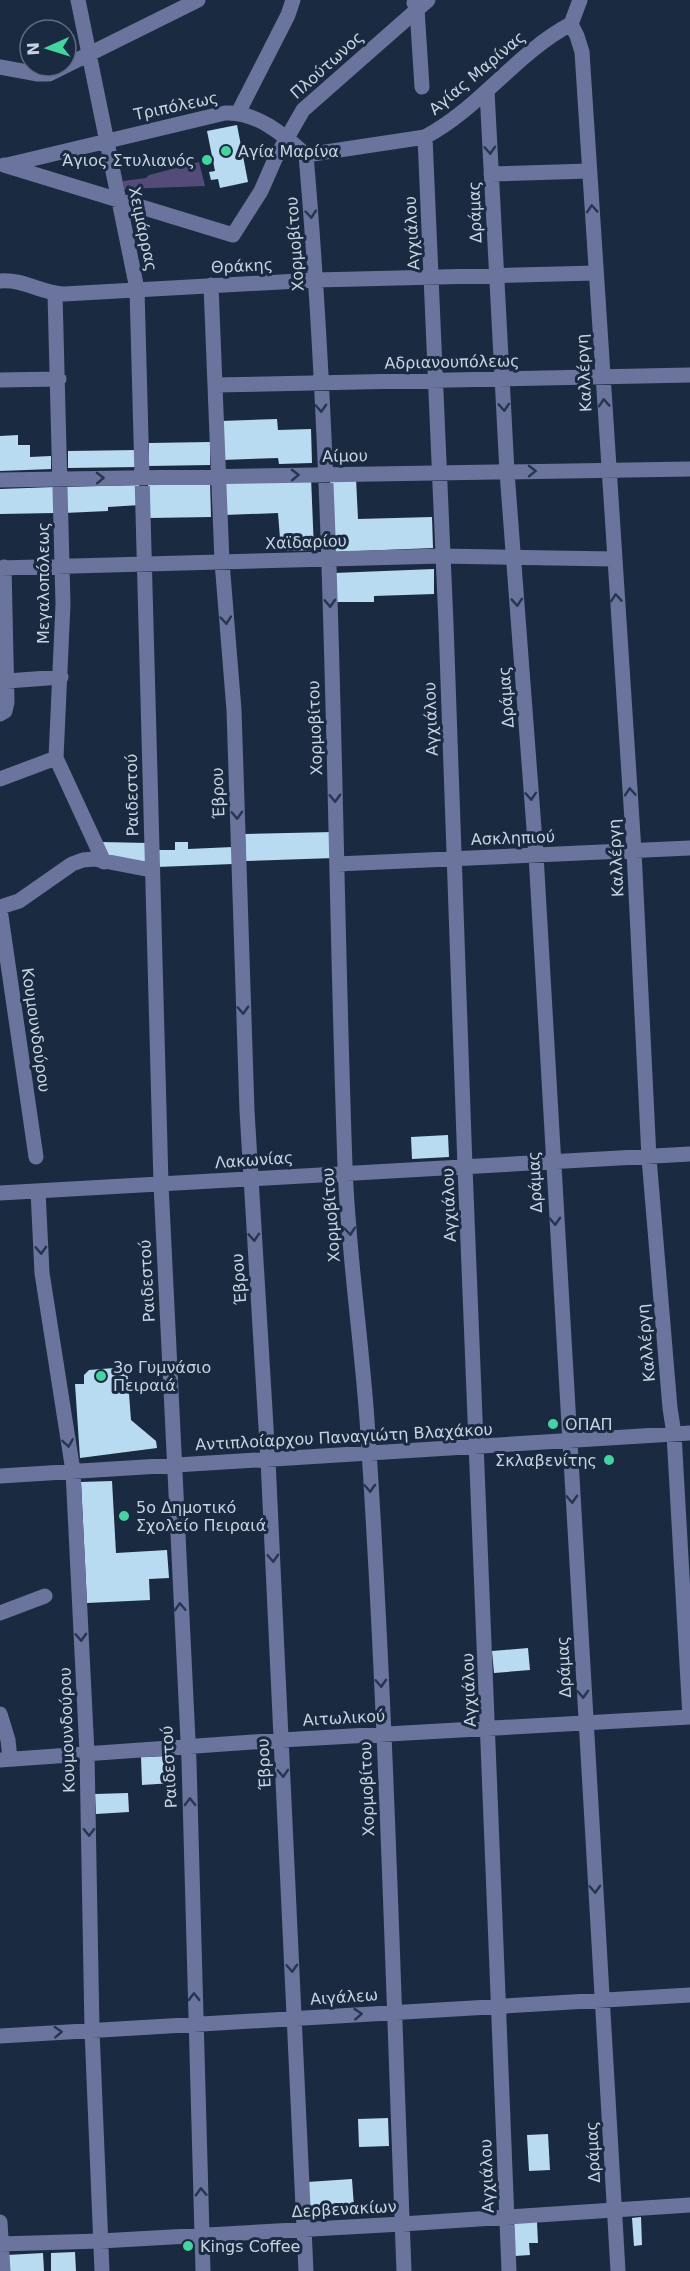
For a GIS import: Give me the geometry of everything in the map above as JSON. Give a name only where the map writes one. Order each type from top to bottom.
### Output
[{"type":"street","name":"Χειμάρρας","points":[[78,0],[137,289]]},
{"type":"street","points":[[0,67],[49,74],[198,0]]},
{"type":"street","name":"Τριπόλεως","points":[[2,166],[106,140],[237,112],[288,15],[293,0]]},
{"type":"street","points":[[571,24],[580,0]]},
{"type":"street","points":[[419,3],[422,87]]},
{"type":"street","name":"Πλούτωνος","points":[[118,198],[233,235],[261,191],[286,137],[303,110],[419,3]]},
{"type":"street","name":"Αγίας Μαρίνας","points":[[306,155],[425,137],[442,127],[487,91],[548,38],[571,24]]},
{"type":"street","name":"Καλλέργη","points":[[571,24],[582,52],[634,851],[649,1158],[674,1434],[690,1717]]},
{"type":"street","name":"Δράμας","points":[[487,91],[507,472],[536,855],[568,1442],[618,2271]]},
{"type":"street","points":[[237,112],[253,118],[286,137],[306,155]]},
{"type":"street","name":"Αγχιάλου","points":[[425,137],[446,624],[509,2271]]},
{"type":"street","name":"Χορμοβίτου","points":[[306,155],[316,280],[329,559],[345,1173],[369,1453],[383,1734],[404,2271]]},
{"type":"street","points":[[2,166],[118,198]]},
{"type":"street","points":[[491,174],[589,171]]},
{"type":"street","name":"Θράκης","points":[[0,281],[21,282],[55,294],[316,280],[596,273]]},
{"type":"street","name":"Έβρου","points":[[211,285],[222,562],[234,710],[246,1099],[268,1460],[306,2271]]},
{"type":"street","name":"Ραιδεστού","points":[[137,289],[161,1184],[186,1747],[189,1761],[203,2271]]},
{"type":"street","name":"Μεγαλοπόλεως","points":[[55,294],[62,566],[61,676],[56,758],[104,862]]},
{"type":"street","name":"Αδριανουπόλεως","points":[[215,385],[690,375]]},
{"type":"street","points":[[0,380],[58,379]]},
{"type":"street","name":"Αίμου","points":[[0,480],[690,469]]},
{"type":"street","name":"Χαϊδαρίου","points":[[2,568],[442,556],[614,560]]},
{"type":"street","points":[[0,714],[5,711],[6,681],[2,568]]},
{"type":"street","points":[[6,681],[61,676]]},
{"type":"street","points":[[0,779],[56,758]]},
{"type":"street","name":"Ασκληπιού","points":[[337,864],[690,848]]},
{"type":"street","points":[[0,908],[19,901],[72,864],[83,860],[94,859],[152,870]]},
{"type":"street","name":"Κουμουνδούρου","points":[[0,908],[36,1157]]},
{"type":"street","name":"Λακωνίας","points":[[0,1193],[690,1154]]},
{"type":"street","name":"Κουμουνδούρου","points":[[38,1191],[42,1273],[73,1471],[87,1753],[92,2030],[102,2271]]},
{"type":"street","name":"Αντιπλοίαρχου Παναγιώτη Βλαχάκου","points":[[0,1476],[690,1433]]},
{"type":"street","points":[[0,1613],[45,1596]]},
{"type":"street","points":[[0,1714],[8,1740],[5,1759]]},
{"type":"street","name":"Αιτωλικού","points":[[5,1759],[281,1740],[690,1717]]},
{"type":"street","name":"Αιγάλεω","points":[[0,2036],[690,1995]]},
{"type":"street","name":"Δερβενακίων","points":[[1,2244],[100,2241],[402,2224],[690,2205]]},
{"type":"street","points":[[0,2222],[3,2271]]},
{"type":"shaded area","points":[[199,162],[205,186],[124,189],[123,181],[146,178],[149,175]]},
{"type":"building","name":"Αγία Μαρίνα","points":[[237,125],[248,182],[220,188],[218,179],[211,180],[209,172],[215,171],[207,131]]},
{"type":"building","points":[[277,419],[278,430],[311,429],[312,463],[279,464],[278,458],[222,460],[221,421]]},
{"type":"building","points":[[18,435],[18,445],[30,445],[30,457],[51,456],[51,469],[0,471],[0,436]]},
{"type":"building","points":[[210,442],[210,465],[149,466],[149,443]]},
{"type":"building","points":[[138,450],[138,467],[68,468],[68,451]]},
{"type":"building","points":[[311,477],[314,550],[281,551],[278,513],[224,515],[223,480]]},
{"type":"building","points":[[356,478],[358,519],[432,517],[433,548],[333,552],[330,479]]},
{"type":"building","points":[[210,482],[211,517],[149,518],[148,483]]},
{"type":"building","points":[[139,485],[140,505],[108,507],[108,511],[64,513],[63,487]]},
{"type":"building","points":[[55,487],[55,513],[0,514],[0,489]]},
{"type":"building","points":[[434,569],[434,594],[374,596],[374,602],[335,602],[334,573]]},
{"type":"building","points":[[333,832],[334,858],[246,861],[245,834]]},
{"type":"building","points":[[101,842],[148,843],[148,864],[111,860]]},
{"type":"building","points":[[175,842],[188,842],[188,849],[233,847],[233,864],[157,867],[156,850],[175,850]]},
{"type":"building","points":[[448,1135],[449,1157],[412,1159],[411,1137]]},
{"type":"building","points":[[127,1367],[131,1420],[156,1441],[157,1448],[80,1458],[75,1384],[84,1384],[84,1375],[89,1370]]},
{"type":"building","name":"5ο Δημοτικό Σχολείο Πειραιά","points":[[112,1481],[116,1553],[167,1550],[169,1578],[149,1579],[150,1600],[87,1603],[81,1482]]},
{"type":"building","points":[[528,1648],[530,1670],[494,1673],[492,1651]]},
{"type":"building","points":[[171,1756],[173,1783],[142,1785],[141,1757]]},
{"type":"building","points":[[128,1793],[129,1812],[96,1814],[95,1794]]},
{"type":"building","points":[[388,2118],[389,2146],[359,2147],[358,2119]]},
{"type":"building","points":[[548,2134],[550,2170],[529,2171],[527,2135]]},
{"type":"building","points":[[352,2179],[354,2207],[309,2210],[307,2182]]},
{"type":"building","points":[[641,2217],[642,2245],[634,2246],[632,2218]]},
{"type":"building","points":[[514,2222],[537,2222],[538,2243],[529,2243],[530,2255],[515,2256]]},
{"type":"building","points":[[75,2252],[76,2271],[51,2271],[51,2253]]},
{"type":"building","points":[[43,2253],[44,2271],[8,2271],[7,2255]]},
{"type":"place","name":"Αγία Μαρίνα","points":[[226,151]]},
{"type":"place","name":"Άγιος Στυλιανός","points":[[207,160]]},
{"type":"place","name":"3ο Γυμνάσιο Πειραιά","points":[[101,1376]]},
{"type":"place","name":"ΟΠΑΠ","points":[[553,1424]]},
{"type":"place","name":"Σκλαβενίτης","points":[[609,1460]]},
{"type":"place","name":"5ο Δημοτικό Σχολείο Πειραιά","points":[[124,1516]]},
{"type":"place","name":"Kings Coffee","points":[[188,2246]]}]
